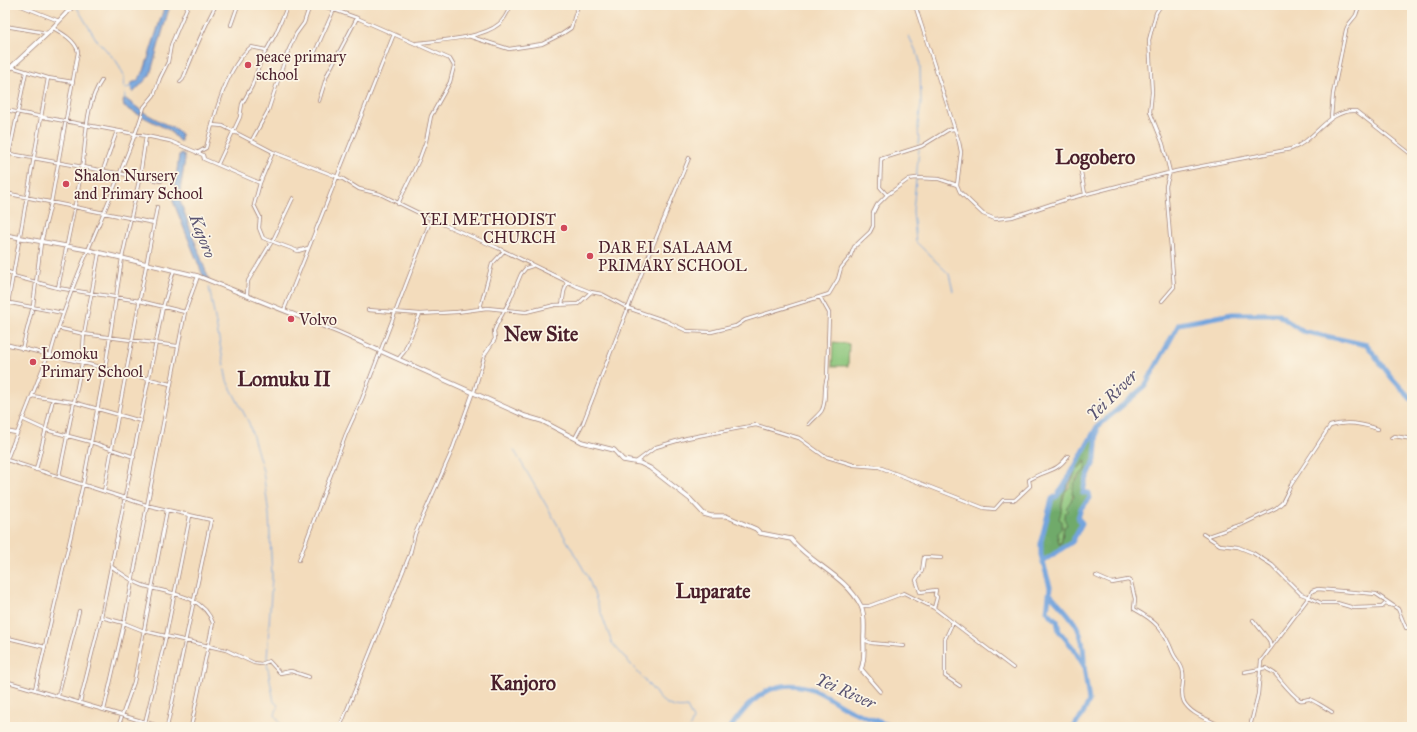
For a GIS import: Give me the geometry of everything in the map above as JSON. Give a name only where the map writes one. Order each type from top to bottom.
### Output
[{"type":"main road","points":[[5,73],[12,68],[74,6]]},
{"type":"street","points":[[5,15],[9,5]]},
{"type":"street","points":[[20,5],[60,21]]},
{"type":"street","points":[[5,464],[16,433],[49,356],[63,313],[105,212],[144,107],[154,95],[165,69],[171,45],[188,5]]},
{"type":"street","points":[[180,82],[189,67],[200,40],[202,30],[216,5]]},
{"type":"street","points":[[231,25],[238,5]]},
{"type":"street","points":[[218,164],[240,117],[242,104],[250,91],[266,50],[288,5]]},
{"type":"street","points":[[252,140],[268,111],[286,56],[296,34],[304,23],[310,5]]},
{"type":"street","points":[[321,5],[357,18],[450,59],[454,66],[454,71],[444,95],[431,116],[426,141],[420,160],[398,204]]},
{"type":"street","points":[[314,54],[336,5]]},
{"type":"street","points":[[416,44],[468,36],[499,24],[507,14],[511,5]]},
{"type":"street","points":[[468,36],[510,49],[542,44],[562,34],[570,28],[578,5]]},
{"type":"street","points":[[915,5],[961,152],[957,185],[960,192],[980,212],[996,219],[1012,217],[1085,194],[1170,172],[1291,149],[1305,142],[1331,119],[1343,112],[1356,111],[1412,155]]},
{"type":"street","points":[[1161,5],[1156,13],[1149,40],[1152,92],[1150,112],[1162,144],[1170,172],[1166,186],[1174,287],[1162,301]]},
{"type":"street","points":[[1331,119],[1333,94],[1346,30],[1360,5]]},
{"type":"street","points":[[319,101],[327,75],[357,18]]},
{"type":"street","points":[[5,26],[48,33]]},
{"type":"street","points":[[22,349],[33,306],[41,243],[59,162],[64,121],[73,82],[78,50],[69,39],[53,28]]},
{"type":"street","points":[[284,310],[394,34]]},
{"type":"street","points":[[196,153],[206,148],[219,100],[232,70],[246,51],[251,47],[266,50]]},
{"type":"street","points":[[12,68],[48,78],[73,82]]},
{"type":"street","points":[[5,174],[26,72]]},
{"type":"street","points":[[5,320],[48,78]]},
{"type":"street","points":[[58,288],[82,166],[86,125],[94,93],[102,80]]},
{"type":"street","points":[[5,110],[170,141],[203,155],[204,159],[260,183]]},
{"type":"street","points":[[212,125],[223,126],[273,152],[343,179],[359,189],[380,194],[398,204],[504,251],[567,282],[591,292],[602,294],[628,308],[666,321],[687,331],[711,332],[736,326],[745,320],[829,294],[838,279],[841,268],[850,256],[854,247],[870,232],[873,226],[873,213],[877,205],[887,194],[909,179],[916,178],[939,179],[957,185]]},
{"type":"street","points":[[887,194],[880,186],[881,159],[922,146],[954,128]]},
{"type":"street","points":[[103,170],[117,131]]},
{"type":"street","points":[[35,689],[83,484],[105,369],[115,296],[140,176],[146,136]]},
{"type":"street","points":[[273,152],[255,198],[255,208],[260,217],[259,228],[261,235],[270,242],[298,251],[308,248]]},
{"type":"street","points":[[5,153],[140,176],[161,181]]},
{"type":"street","points":[[1084,157],[1081,172],[1085,194]]},
{"type":"street","points":[[575,438],[583,423],[689,158]]},
{"type":"street","points":[[5,193],[154,223]]},
{"type":"street","points":[[247,294],[248,281],[293,198]]},
{"type":"street","points":[[104,491],[134,340],[157,207]]},
{"type":"street","points":[[299,560],[346,434],[381,350],[431,219]]},
{"type":"street","points":[[5,236],[88,250],[148,263],[198,276],[247,294],[381,350],[526,416],[542,421],[575,438],[614,450],[623,460],[636,462],[650,468],[690,499],[704,514],[711,516],[724,516],[756,529],[760,534],[791,539],[800,550],[841,581],[861,606],[864,626],[864,662],[862,670],[880,691]]},
{"type":"street","points":[[480,308],[492,264],[504,251]]},
{"type":"street","points":[[59,476],[82,363],[84,334],[100,253]]},
{"type":"street","points":[[340,727],[410,554],[415,534],[451,453],[474,392],[479,370],[485,354],[495,339],[495,329],[520,274],[526,268],[533,266]]},
{"type":"street","points":[[80,702],[112,567],[150,380],[163,307],[174,270]]},
{"type":"street","points":[[5,271],[13,275],[58,288],[92,294],[115,296],[184,312]]},
{"type":"street","points":[[104,710],[124,623],[184,312],[198,276]]},
{"type":"street","points":[[562,305],[567,282]]},
{"type":"street","points":[[368,310],[420,314],[457,312],[480,308],[526,312],[555,305],[578,304],[591,292]]},
{"type":"street","points":[[809,424],[822,410],[824,402],[824,386],[827,378],[829,313],[820,297]]},
{"type":"street","points":[[7,302],[63,313]]},
{"type":"street","points":[[399,358],[404,352],[420,314]]},
{"type":"street","points":[[58,328],[84,334],[110,336],[177,346]]},
{"type":"street","points":[[5,344],[49,356],[170,384]]},
{"type":"street","points":[[32,396],[74,402],[141,421]]},
{"type":"street","points":[[36,470],[53,399]]},
{"type":"street","points":[[22,419],[46,430],[91,442],[134,457]]},
{"type":"street","points":[[1207,536],[1243,524],[1276,508],[1282,503],[1291,485],[1330,426],[1339,423],[1359,424],[1378,429]]},
{"type":"street","points":[[636,462],[656,447],[687,438],[756,425],[799,438],[824,456],[854,465],[879,467],[984,508],[995,509],[1002,500],[1015,500],[1030,486],[1029,480],[1038,474],[1052,471],[1061,466],[1068,456]]},
{"type":"street","points":[[5,430],[16,433]]},
{"type":"street","points":[[1391,438],[1394,436],[1412,439]]},
{"type":"street","points":[[7,460],[146,505],[211,520],[187,642],[167,727]]},
{"type":"street","points":[[118,727],[134,682],[167,510]]},
{"type":"street","points":[[144,727],[166,636],[190,516]]},
{"type":"street","points":[[1203,534],[1220,546],[1238,547],[1254,553],[1272,565],[1301,594],[1321,603],[1337,603],[1354,608],[1382,606],[1385,604],[1394,606]]},
{"type":"street","points":[[934,608],[937,597],[935,595],[936,590],[920,592],[916,580],[922,571],[924,557],[941,558]]},
{"type":"street","points":[[112,567],[132,580],[152,588],[195,600],[209,614],[213,623],[191,727]]},
{"type":"street","points":[[1096,576],[1112,583],[1128,580],[1131,582],[1135,599],[1134,609],[1154,620],[1159,629],[1165,635],[1174,654],[1181,664],[1183,680],[1181,693],[1186,704],[1203,718],[1222,727]]},
{"type":"street","points":[[1250,727],[1258,694],[1258,676],[1261,668],[1261,661],[1312,591],[1318,589],[1373,593],[1394,606],[1401,614],[1406,628],[1412,628]]},
{"type":"street","points":[[861,606],[882,602],[904,593],[934,608],[1013,668]]},
{"type":"street","points":[[58,696],[78,611]]},
{"type":"street","points":[[101,617],[124,623],[144,631],[226,650],[254,663],[261,664],[269,661],[280,673],[291,671],[309,677]]},
{"type":"street","points":[[1253,620],[1270,640],[1271,648]]},
{"type":"street","points":[[953,622],[945,639],[945,676],[960,686]]},
{"type":"street","points":[[8,638],[45,648]]},
{"type":"street","points":[[864,640],[871,643],[904,646]]},
{"type":"street","points":[[1244,672],[1266,668],[1275,674],[1282,684],[1288,687],[1300,700],[1314,700],[1320,706],[1332,712]]},
{"type":"street","points":[[5,681],[162,727]]},
{"type":"green space","points":[[833,342],[849,344],[848,366],[832,366]]},
{"type":"green space","points":[[1097,427],[1097,453],[1083,492],[1089,493],[1090,498],[1081,508],[1078,518],[1082,523],[1072,542],[1043,561],[1041,541],[1052,499],[1058,494],[1070,477]],"holes":[[[1086,461],[1085,470],[1073,485],[1072,493],[1074,496],[1066,508],[1069,511],[1065,513],[1064,518],[1067,525],[1064,527],[1061,544],[1059,544],[1057,533],[1062,528],[1062,521],[1059,519],[1064,493],[1076,472]]]},
{"type":"green space","points":[[1086,461],[1085,470],[1076,478],[1068,513],[1067,525],[1064,527],[1061,544],[1059,544],[1057,533],[1062,528],[1059,519],[1065,491],[1069,488],[1076,471]]},
{"type":"water","points":[[165,5],[170,5],[150,75],[133,93],[130,84],[138,80],[144,71]]},
{"type":"water","points":[[126,99],[143,112],[178,131],[181,135],[181,141],[179,141],[169,130],[124,107],[123,100]]},
{"type":"water","points":[[179,155],[184,155],[185,159],[179,198],[209,280],[204,278],[173,201]]},
{"type":"waterway","points":[[76,6],[96,39],[117,62],[124,76],[125,101]]},
{"type":"waterway","points":[[909,36],[919,58],[920,67],[921,104],[918,125],[919,145]]},
{"type":"waterway","name":"Kajoro","points":[[124,88],[131,87]]},
{"type":"waterway","points":[[919,149],[913,211],[916,242],[949,274],[953,291]]},
{"type":"waterway","points":[[209,287],[227,381],[249,423],[263,471],[269,515],[272,576],[267,660]]},
{"type":"waterway","name":"Yei River","points":[[1073,727],[1082,716],[1089,701],[1084,666],[1074,649],[1059,631],[1057,621],[1047,611],[1050,587],[1041,555],[1041,541],[1052,499],[1057,496],[1064,486],[1097,427],[1145,386],[1179,324],[1232,314],[1277,314],[1302,331],[1367,345],[1391,377],[1412,400]]},
{"type":"waterway","points":[[1043,561],[1072,542],[1082,523],[1078,518],[1081,508],[1090,498],[1089,493],[1083,493],[1085,482],[1095,460],[1097,429]]},
{"type":"waterway","points":[[514,450],[588,577],[612,643],[664,702],[668,705],[677,707],[687,707],[693,719],[690,727]]},
{"type":"waterway","points":[[1050,594],[1065,610],[1080,633],[1084,652],[1084,665]]},
{"type":"waterway","points":[[258,727],[264,722],[269,726],[278,727],[280,723],[275,715],[278,705],[274,702],[267,663]]},
{"type":"waterway","name":"Yei River","points":[[731,727],[747,707],[765,692],[787,685],[812,689],[853,712],[894,727]]},
{"type":"place","name":"peace primary school","points":[[248,65]]},
{"type":"place","name":"Shalon Nursery and Primary School","points":[[66,184]]},
{"type":"place","name":"YEI METHODIST CHURCH","points":[[564,228]]},
{"type":"place","name":"DAR EL SALAAM PRIMARY SCHOOL","points":[[590,256]]},
{"type":"place","name":"Volvo","points":[[291,319]]},
{"type":"place","name":"Lomoku Primary School","points":[[33,362]]},
{"type":"district","name":"Logobero","points":[[1095,157]]},
{"type":"district","name":"New Site","points":[[541,334]]},
{"type":"district","name":"Lomuku II","points":[[284,379]]},
{"type":"district","name":"Luparate","points":[[713,591]]},
{"type":"district","name":"Kanjoro","points":[[523,683]]}]
